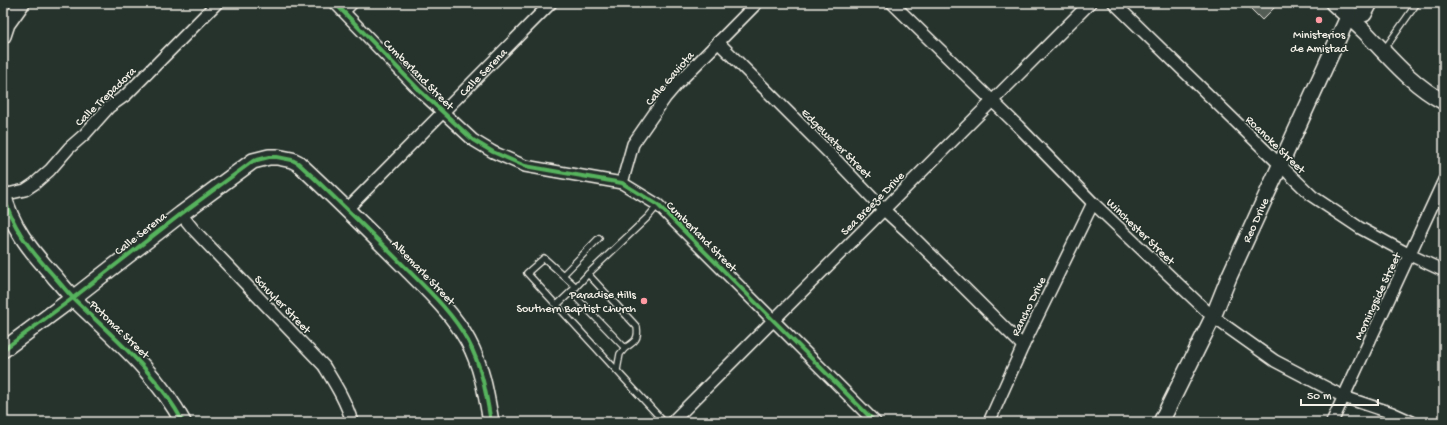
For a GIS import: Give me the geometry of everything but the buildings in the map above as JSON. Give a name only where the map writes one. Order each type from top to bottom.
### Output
[{"type":"street","points":[[3,42],[3,35],[7,24],[22,3]]},
{"type":"street","name":"Calle Trepadora","points":[[3,194],[25,190],[50,170],[109,107],[126,95],[217,3]]},
{"type":"street","name":"Cumberland Street","points":[[335,3],[442,112],[473,140],[493,152],[525,166],[622,183],[658,205],[875,422]]},
{"type":"street","points":[[344,12],[352,3]]},
{"type":"street","name":"Calle Serena","points":[[347,209],[551,3]]},
{"type":"street","name":"Calle Gaviota","points":[[622,183],[633,144],[665,98],[757,3]]},
{"type":"street","name":"Winchester Street","points":[[892,3],[1093,202],[1213,317],[1275,361],[1344,396],[1392,413],[1412,422]]},
{"type":"street","name":"Sea Breeze Drive","points":[[672,422],[1090,3]]},
{"type":"street","name":"Roanoke Street","points":[[1114,3],[1312,196],[1360,228],[1410,255],[1444,271]]},
{"type":"street","points":[[1333,3],[1347,10],[1364,14],[1370,3]]},
{"type":"street","points":[[1347,10],[1383,52],[1414,82],[1444,102]]},
{"type":"street","name":"Reo Drive","points":[[1161,422],[1213,317],[1347,10]]},
{"type":"street","name":"Edgewater Street","points":[[718,42],[883,209],[1023,346]]},
{"type":"street","name":"Calle Serena","points":[[3,350],[253,161],[269,157],[277,157],[292,160],[298,163]]},
{"type":"street","name":"Albemarle Street","points":[[298,163],[347,209],[455,319],[470,345],[481,371],[486,388],[491,422]]},
{"type":"street","name":"Morningside Street","points":[[1332,422],[1444,180]]},
{"type":"street","name":"Potomac Street","points":[[3,194],[6,216],[29,248],[73,298],[144,366],[167,395],[183,422]]},
{"type":"street","name":"Rancho Drive","points":[[989,422],[1023,346],[1093,202]]},
{"type":"street","name":"Schuyler Street","points":[[181,214],[193,229],[324,366],[340,391],[348,408],[352,422]]},
{"type":"lane","points":[[1383,52],[1417,3]]},
{"type":"lane","points":[[557,306],[588,274],[648,217],[658,205]]},
{"type":"lane","points":[[563,275],[599,238]]},
{"type":"lane","points":[[576,287],[544,258],[527,273],[664,422]]},
{"type":"lane","points":[[588,274],[637,327],[638,334],[635,341],[625,348],[620,354],[617,370]]},
{"type":"lane","points":[[571,292],[625,348]]},
{"type":"cycle path","points":[[335,3],[419,90],[473,140],[493,152],[525,166],[622,183],[658,205],[875,422]]},
{"type":"cycle path","points":[[3,350],[253,161],[269,157],[277,157],[292,160],[298,163],[379,241],[431,293],[455,320],[468,341],[477,361],[485,390],[491,422]]},
{"type":"cycle path","points":[[3,193],[16,227],[29,247],[72,297],[148,372],[161,388],[183,422]]},
{"type":"place","name":"Ministerios de Amistad","points":[[1319,20]]},
{"type":"place","name":"Paradise Hills Southern Baptist Church","points":[[644,301]]}]
